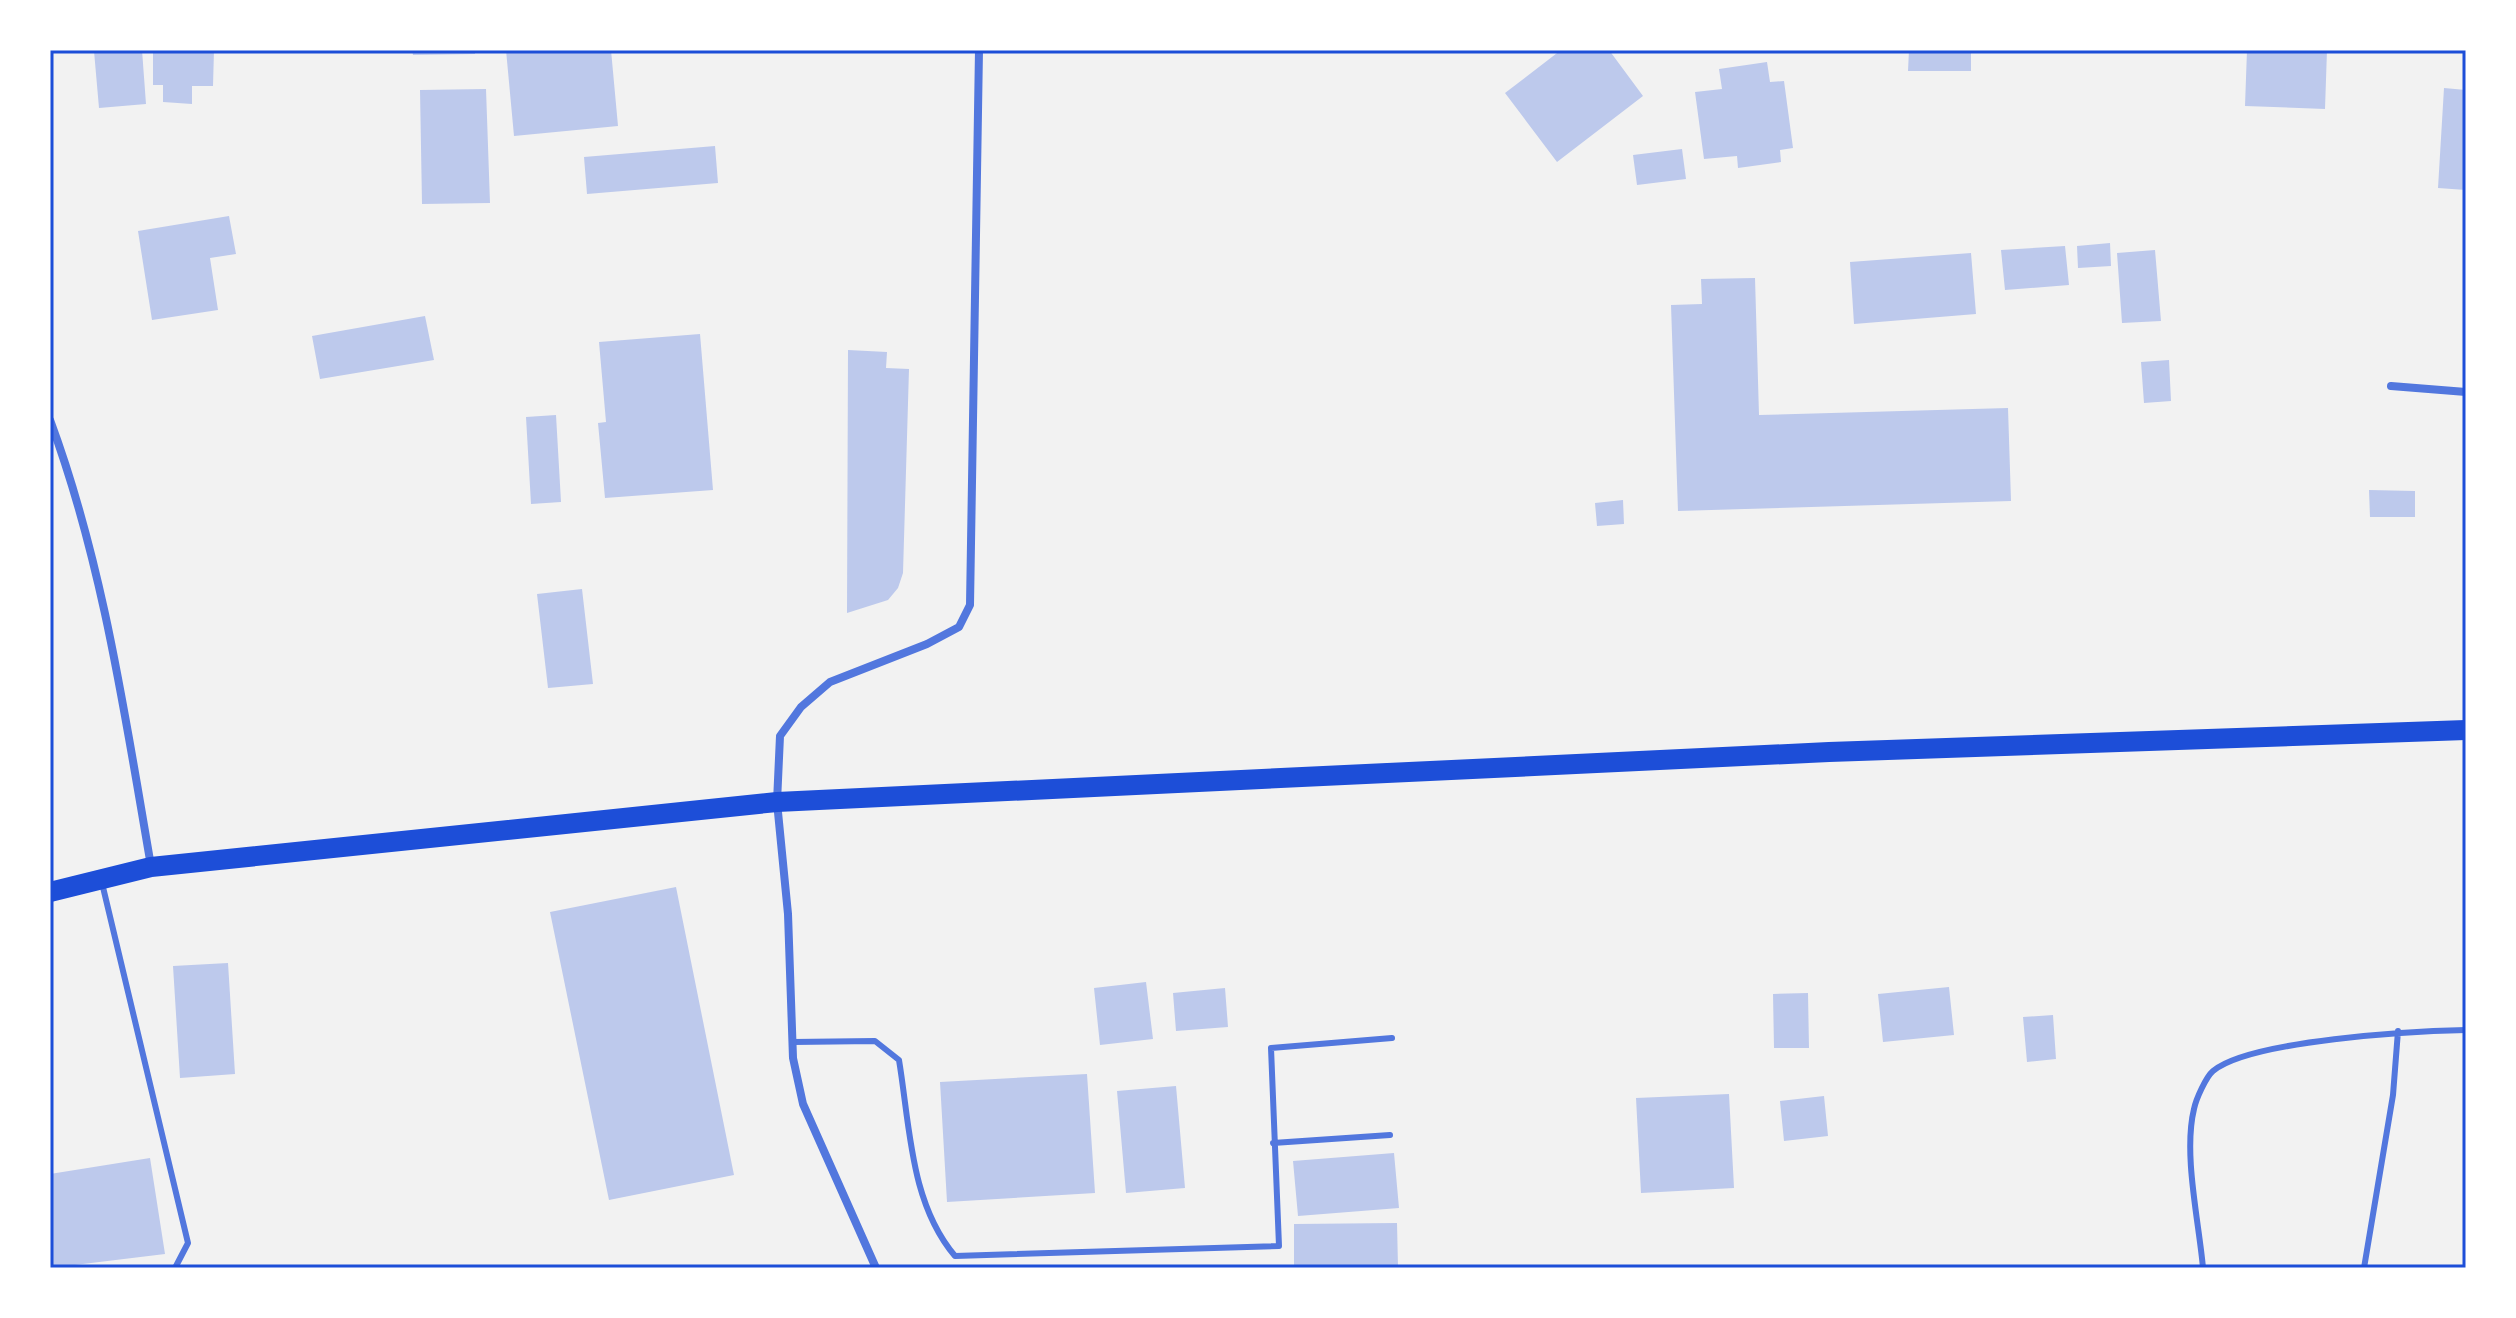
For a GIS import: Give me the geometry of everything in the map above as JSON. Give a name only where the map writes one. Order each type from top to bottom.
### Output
[{"type":"main road","points":[[50,892],[151,867],[777,802],[1829,752],[2466,730]]},
{"type":"street","points":[[876,1268],[803,1104],[793,1042],[788,914],[777,802],[780,736],[801,707],[830,682],[927,644],[959,627],[970,605],[979,50]]},
{"type":"street","points":[[2391,386],[2466,392]]},
{"type":"street","points":[[50,420],[72,480],[106,619],[125,704],[151,867]]},
{"type":"lane","points":[[101,880],[188,1243],[175,1268]]},
{"type":"lane","points":[[2203,1268],[2191,1143],[2194,1107],[2212,1071],[2253,1052],[2398,1031],[2466,1030]]},
{"type":"lane","points":[[2364,1268],[2393,1095],[2398,1031]]},
{"type":"lane","points":[[793,1042],[875,1041],[899,1060],[919,1189],[937,1235],[955,1256],[1279,1246],[1271,1048],[1392,1038]]},
{"type":"lane","points":[[1273,1143],[1390,1135]]},
{"type":"building","points":[[142,50],[146,104],[99,108],[94,51]]},
{"type":"building","points":[[153,50],[214,50],[213,86],[192,86],[192,104],[163,102],[163,85],[153,85]]},
{"type":"building","points":[[412,50],[475,50],[475,54],[413,55]]},
{"type":"building","points":[[506,50],[611,50],[618,126],[514,136]]},
{"type":"building","points":[[1561,50],[1609,50],[1643,96],[1557,162],[1505,93]]},
{"type":"building","points":[[1909,50],[1971,50],[1971,71],[1908,71]]},
{"type":"building","points":[[2247,50],[2327,50],[2325,109],[2245,106]]},
{"type":"building","points":[[1767,62],[1770,82],[1784,81],[1793,148],[1780,150],[1781,162],[1738,168],[1737,156],[1704,159],[1695,92],[1722,89],[1719,69]]},
{"type":"building","points":[[2444,88],[2466,90],[2466,190],[2438,188]]},
{"type":"building","points":[[486,89],[490,203],[422,204],[420,90]]},
{"type":"building","points":[[715,146],[718,183],[587,194],[584,157]]},
{"type":"building","points":[[1682,149],[1686,179],[1637,185],[1633,155]]},
{"type":"building","points":[[229,216],[236,254],[210,258],[218,310],[152,320],[138,231]]},
{"type":"building","points":[[2110,243],[2111,266],[2078,268],[2077,246]]},
{"type":"building","points":[[2065,246],[2069,285],[2005,290],[2001,250]]},
{"type":"building","points":[[2155,250],[2161,321],[2122,323],[2117,253]]},
{"type":"building","points":[[1971,253],[1976,314],[1854,324],[1850,262]]},
{"type":"building","points":[[1755,278],[1759,415],[2008,408],[2011,501],[1678,511],[1671,305],[1702,304],[1701,279]]},
{"type":"building","points":[[425,316],[434,360],[320,379],[312,336]]},
{"type":"building","points":[[700,334],[713,490],[605,498],[598,423],[606,422],[599,342]]},
{"type":"building","points":[[848,350],[887,352],[886,368],[909,369],[903,573],[898,588],[888,600],[847,613]]},
{"type":"building","points":[[2169,360],[2171,401],[2144,403],[2141,362]]},
{"type":"building","points":[[556,415],[561,502],[531,504],[526,417]]},
{"type":"building","points":[[2369,490],[2415,491],[2415,517],[2370,517]]},
{"type":"building","points":[[1623,500],[1624,524],[1597,526],[1595,503]]},
{"type":"building","points":[[582,589],[593,684],[548,688],[537,594]]},
{"type":"building","points":[[676,887],[734,1175],[609,1200],[550,912]]},
{"type":"building","points":[[228,963],[235,1074],[180,1078],[173,966]]},
{"type":"building","points":[[1146,982],[1153,1039],[1100,1045],[1094,988]]},
{"type":"building","points":[[1949,987],[1954,1035],[1883,1042],[1878,994]]},
{"type":"building","points":[[1225,988],[1228,1027],[1176,1031],[1173,993]]},
{"type":"building","points":[[1808,993],[1809,1048],[1774,1048],[1773,994]]},
{"type":"building","points":[[2053,1015],[2056,1059],[2027,1062],[2023,1017]]},
{"type":"building","points":[[1087,1074],[1095,1193],[947,1202],[940,1082]]},
{"type":"building","points":[[1176,1086],[1185,1188],[1126,1193],[1117,1091]]},
{"type":"building","points":[[1729,1094],[1734,1188],[1641,1193],[1636,1098]]},
{"type":"building","points":[[1824,1096],[1828,1136],[1784,1141],[1780,1101]]},
{"type":"building","points":[[1394,1153],[1399,1208],[1298,1216],[1293,1161]]},
{"type":"building","points":[[150,1158],[165,1254],[50,1268],[50,1174]]},
{"type":"building","points":[[1397,1223],[1398,1267],[1294,1268],[1294,1224]]}]
